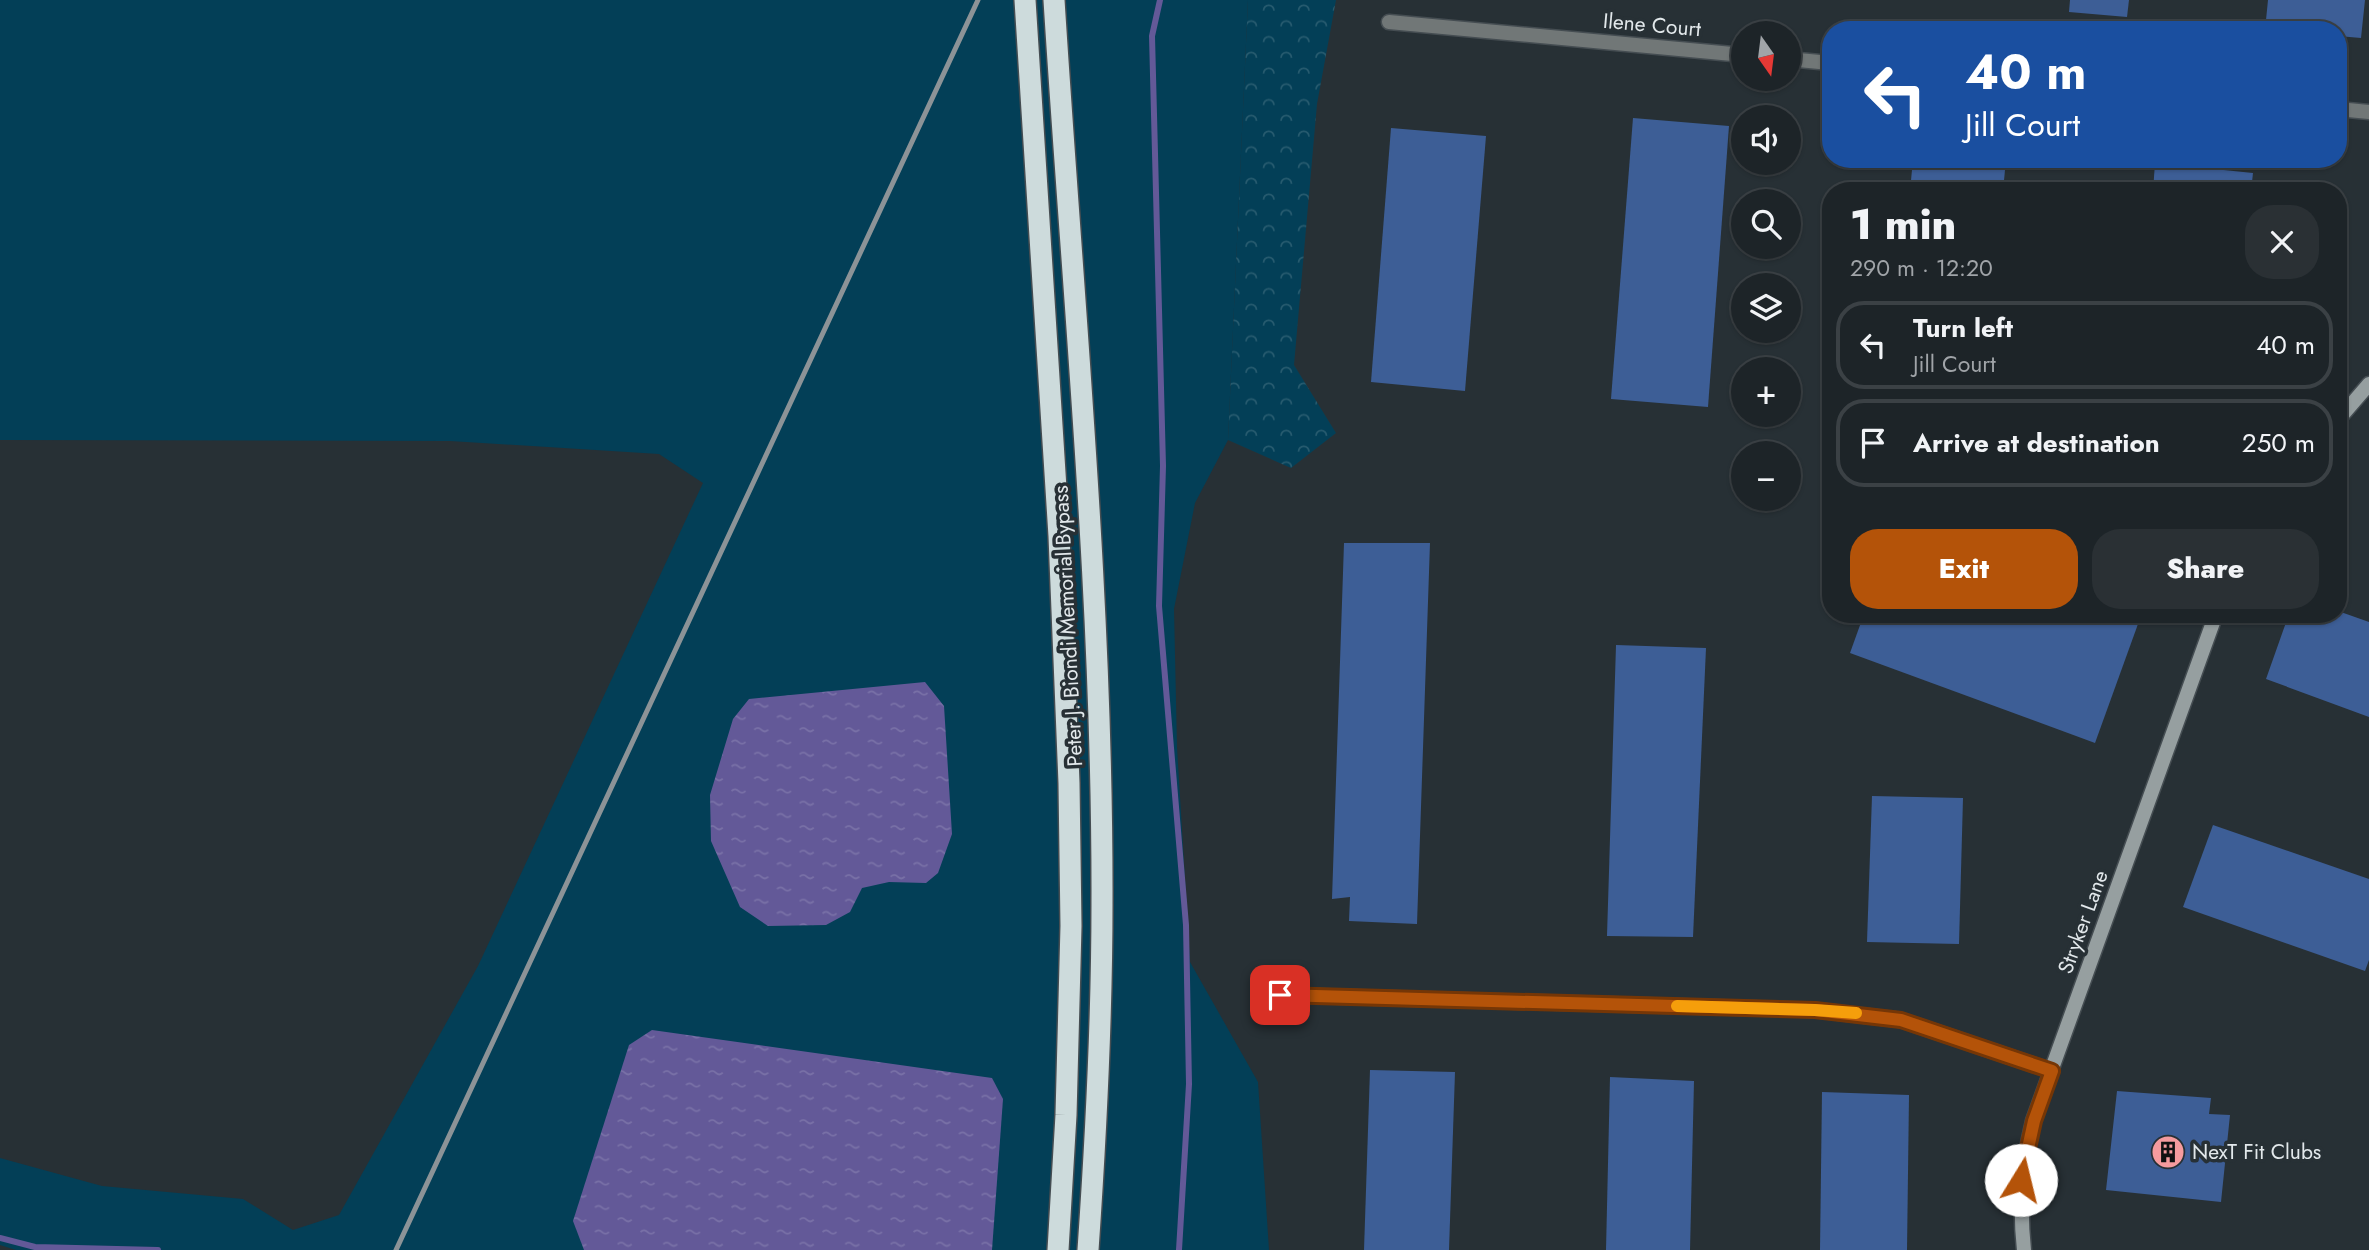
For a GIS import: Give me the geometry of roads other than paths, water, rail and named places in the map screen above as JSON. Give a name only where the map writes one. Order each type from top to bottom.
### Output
[{"type":"highway","name":"Peter J. Biondi Memorial Bypass","points":[[1025,0],[1059,536],[1069,783],[1071,926],[1066,1115],[1058,1250]]},
{"type":"highway","name":"Peter J. Biondi Memorial Bypass","points":[[1054,0],[1085,454],[1099,728],[1101,1017],[1097,1132],[1088,1250]]},
{"type":"street","name":"Ilene Court","points":[[1389,22],[1731,54]]},
{"type":"street","points":[[1801,60],[1822,62]]},
{"type":"street","points":[[2347,111],[2369,112]]},
{"type":"street","points":[[2347,410],[2369,384]]},
{"type":"street","name":"Stryker Lane","points":[[2024,1250],[2021,1180],[2030,1132],[2213,623]]},
{"type":"street","points":[[1280,995],[1815,1010],[1861,1014],[1901,1020],[2052,1071]]},
{"type":"water","points":[[925,682],[944,706],[952,834],[938,873],[926,883],[889,882],[862,888],[850,912],[826,925],[768,926],[740,907],[711,841],[710,795],[733,719],[749,699]]},
{"type":"water","points":[[652,1030],[992,1078],[1003,1099],[992,1250],[584,1250],[573,1221],[629,1045]]},
{"type":"waterway","points":[[1160,0],[1152,36],[1163,466],[1159,606],[1186,925],[1189,1084],[1179,1250]]},
{"type":"waterway","points":[[0,1238],[35,1247],[158,1250]]},
{"type":"railway","points":[[396,1250],[978,0]]},
{"type":"place","name":"NexT Fit Clubs","points":[[2168,1152]]}]
